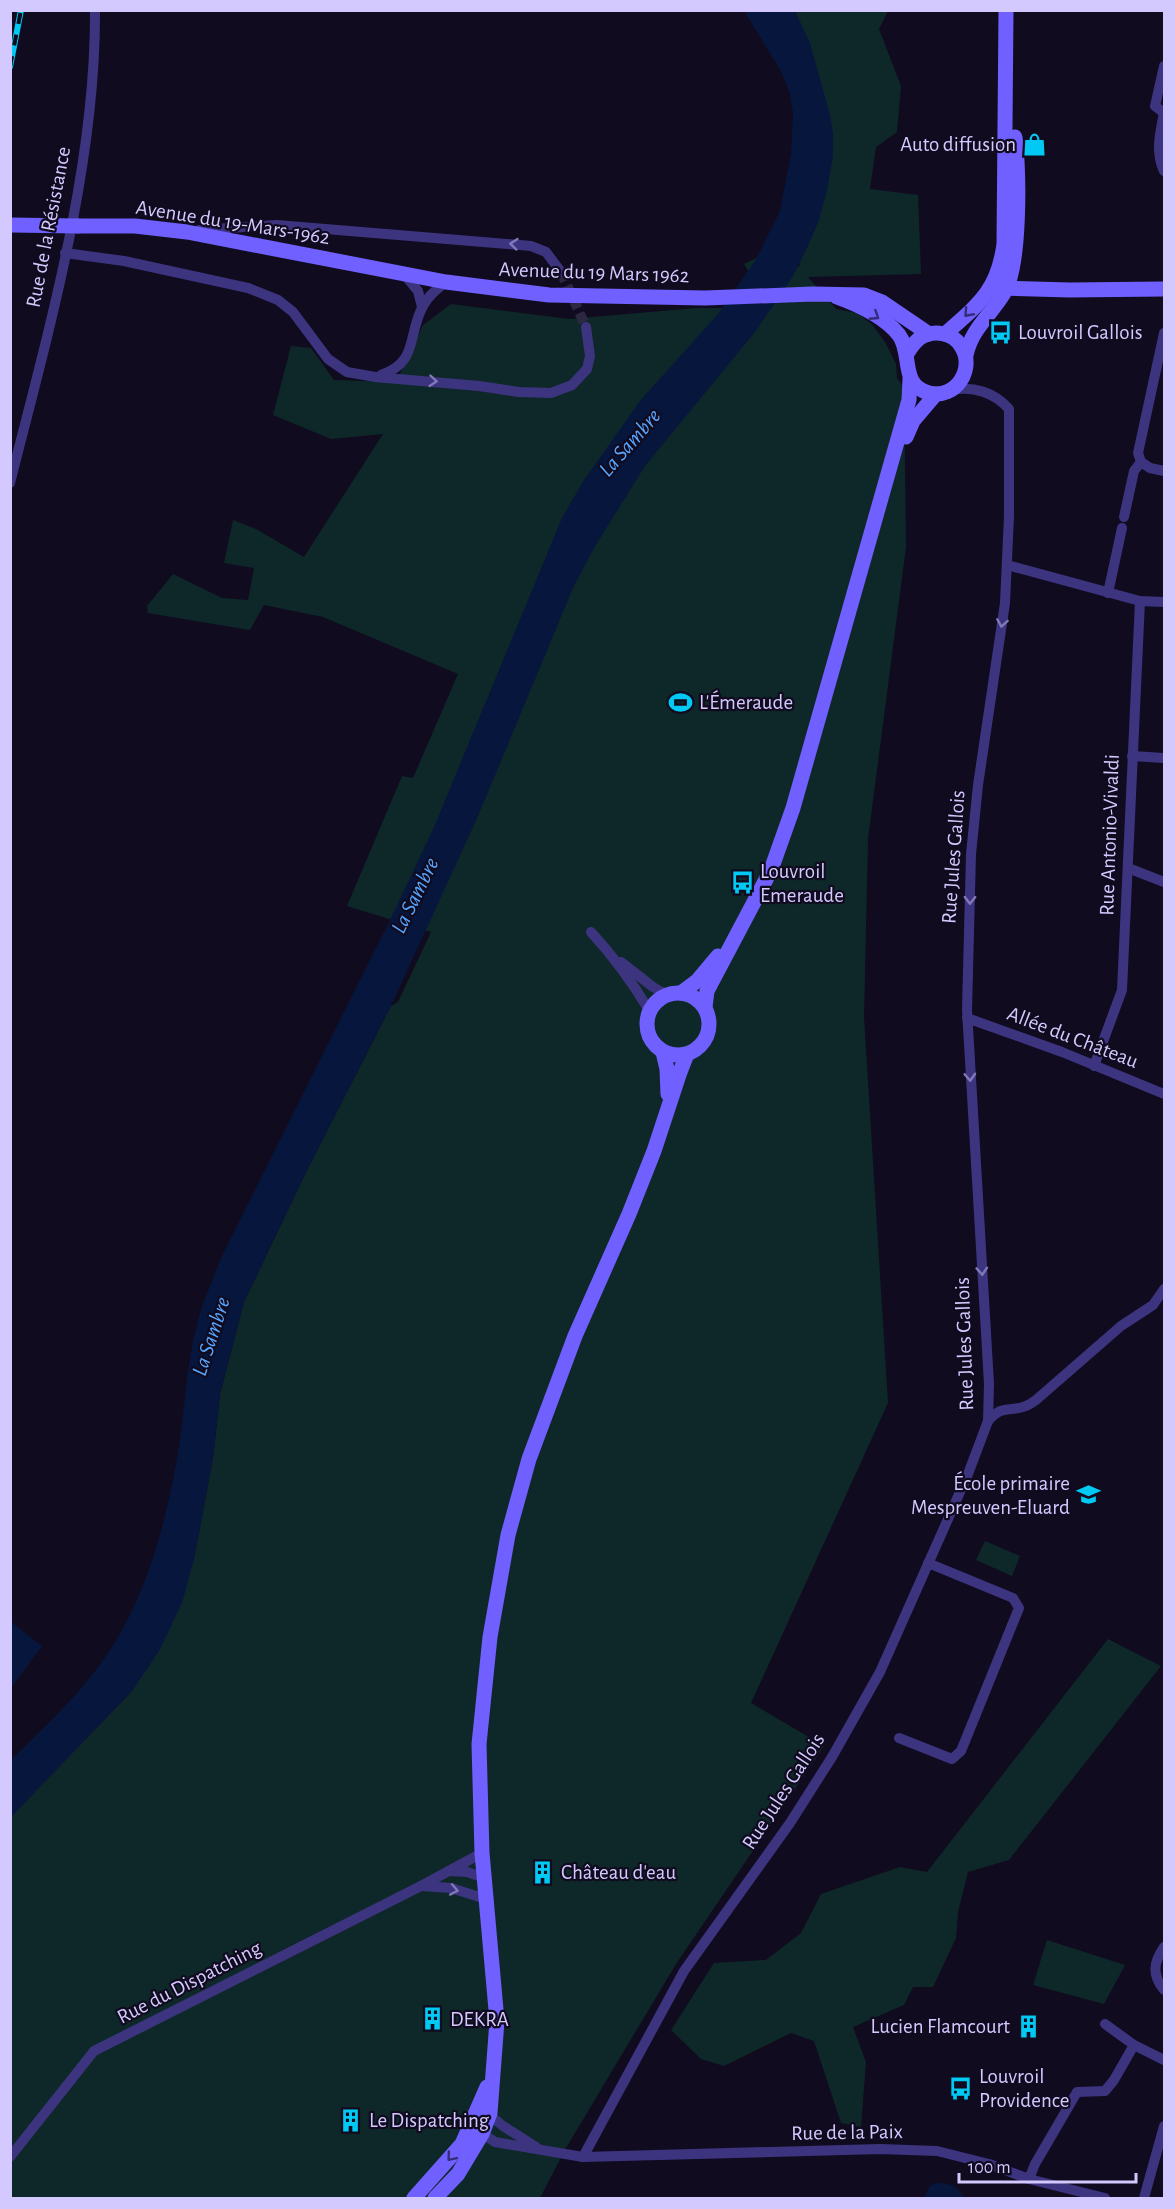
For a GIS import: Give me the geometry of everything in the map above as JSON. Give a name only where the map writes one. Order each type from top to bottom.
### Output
[{"type":"street","name":"Rue de la Résistance","points":[[10,483],[65,253],[81,172],[93,60],[95,10]]},
{"type":"street","points":[[945,334],[990,290],[998,274],[1004,244],[1006,10]]},
{"type":"street","points":[[1164,66],[1155,106],[1164,113],[1158,141],[1164,171]]},
{"type":"street","points":[[875,525],[913,421],[944,392],[963,379],[966,372],[966,355],[974,332],[1007,287],[1013,269],[1017,209],[1016,153],[1007,86]]},
{"type":"street","points":[[1006,136],[1009,155],[1010,204],[1012,209],[1017,209]]},
{"type":"street","name":"Avenue du 19-Mars-1962","points":[[10,225],[135,226],[187,232],[446,282]]},
{"type":"street","points":[[187,232],[277,225],[531,246],[546,252],[561,272]]},
{"type":"street","points":[[65,253],[124,261],[248,288],[278,300],[293,312],[328,359],[347,372],[375,377],[479,386],[519,392],[551,393],[572,385],[587,369],[590,356],[586,327]]},
{"type":"street","points":[[404,273],[418,291],[422,307]]},
{"type":"street","points":[[375,377],[396,370],[407,355],[422,307],[432,293],[446,282]]},
{"type":"street","name":"Avenue du 19 Mars 1962","points":[[446,282],[549,295],[705,298],[821,294]]},
{"type":"street","points":[[990,290],[1007,287],[1060,290],[1164,289]]},
{"type":"street","points":[[995,305],[1007,298],[1060,290]]},
{"type":"street","points":[[821,294],[864,295],[882,302],[929,334]]},
{"type":"street","points":[[733,938],[697,981],[657,1001],[650,1012],[647,1029],[655,1046],[663,1052],[671,1055],[687,1054],[703,1043],[710,1025],[705,1007],[707,991],[771,870],[793,808],[909,400],[910,379],[906,355],[899,335],[887,324],[862,308],[821,294]]},
{"type":"street","points":[[1164,333],[1138,453],[1141,462],[1150,468],[1164,471]]},
{"type":"street","points":[[906,355],[915,342],[929,334],[945,334],[958,341],[966,355]]},
{"type":"street","points":[[966,372],[972,381],[989,394]]},
{"type":"street","points":[[910,379],[921,390],[944,392],[965,387],[989,394]]},
{"type":"street","name":"Rue Jules Gallois","points":[[583,2157],[684,1971],[790,1823],[832,1757],[880,1672],[968,1474],[988,1421],[989,1384],[967,1018],[970,854],[1005,603],[1007,565],[1009,409],[989,394]]},
{"type":"street","points":[[1108,593],[1134,471],[1141,462]]},
{"type":"street","points":[[1007,565],[1140,601],[1164,602]]},
{"type":"street","name":"Rue Antonio-Vivaldi","points":[[1094,1066],[1122,990],[1140,601]]},
{"type":"street","points":[[1132,756],[1164,758]]},
{"type":"street","points":[[1128,868],[1164,882]]},
{"type":"street","points":[[591,932],[636,988],[650,1012]]},
{"type":"street","points":[[609,952],[643,981],[674,994],[698,1000],[705,1007]]},
{"type":"street","name":"Allée du Château","points":[[967,1018],[1062,1052],[1164,1094]]},
{"type":"street","points":[[663,1052],[667,1069],[669,1106]]},
{"type":"street","points":[[435,2199],[458,2174],[484,2111],[493,2072],[497,2021],[483,1853],[479,1744],[490,1637],[508,1535],[529,1459],[575,1336],[633,1204],[687,1054]]},
{"type":"street","points":[[1153,1305],[1164,1289]]},
{"type":"street","points":[[988,1421],[996,1412],[1005,1408],[1022,1408],[1036,1401],[1120,1326],[1164,1300]]},
{"type":"street","points":[[899,1738],[952,1759],[961,1751],[1019,1608],[1013,1598],[928,1563]]},
{"type":"street","name":"Rue du Dispatching","points":[[10,2157],[94,2051],[421,1887],[483,1853]]},
{"type":"street","points":[[449,1871],[467,1872],[485,1878]]},
{"type":"street","name":"Rue du Dispatching","points":[[421,1887],[451,1888],[486,1899]]},
{"type":"street","points":[[1164,1947],[1155,1966],[1155,1978],[1164,1990]]},
{"type":"street","points":[[1105,2024],[1134,2045],[1164,2060]]},
{"type":"street","points":[[1029,2179],[1035,2164],[1077,2092],[1105,2091],[1134,2045]]},
{"type":"street","points":[[484,2111],[539,2149]]},
{"type":"street","points":[[1144,2199],[1164,2126]]},
{"type":"street","points":[[476,2130],[495,2142],[583,2157]]},
{"type":"street","points":[[414,2199],[476,2130]]},
{"type":"street","name":"Rue de la Paix","points":[[583,2157],[880,2149],[937,2151],[1105,2199]]},
{"type":"green space","points":[[787,11],[888,11],[879,29],[901,86],[897,132],[876,147],[870,189],[918,195],[921,274],[808,277],[836,309],[857,313],[872,324],[885,342],[896,364],[897,378],[904,387],[906,547],[868,839],[864,1017],[888,1403],[751,1703],[824,1746],[676,1964],[566,2148],[540,2198],[11,2198],[10,1817],[132,1691],[194,1559],[213,1458],[220,1394],[244,1302],[307,1170],[391,1006],[398,1002],[431,932],[347,906],[402,776],[413,778],[458,674],[323,617],[264,605],[250,630],[148,613],[147,606],[173,574],[222,598],[248,600],[254,568],[224,563],[233,520],[256,529],[304,557],[383,434],[331,439],[273,415],[291,346],[311,348],[334,380],[396,382],[423,325],[451,304],[569,319],[697,308],[772,308],[744,264],[781,246],[799,267],[827,161]]},
{"type":"green space","points":[[985,1541],[1020,1556],[1012,1576],[976,1560]]},
{"type":"green space","points":[[1108,1639],[1161,1666],[1009,1860],[968,1872],[958,1912],[956,1938],[933,1987],[913,1987],[904,2005],[853,2027],[866,2062],[861,2127],[841,2123],[814,2041],[791,2033],[724,2066],[701,2059],[671,2030],[714,1963],[766,1960],[801,1933],[821,1894],[900,1867],[927,1872]]},
{"type":"green space","points":[[1047,1940],[1125,1965],[1104,2004],[1033,1985]]},
{"type":"water","name":"La Sambre","points":[[744,11],[795,11],[810,43],[833,134],[833,156],[818,223],[793,276],[755,332],[645,466],[594,548],[573,588],[478,816],[391,1006],[307,1170],[244,1302],[220,1394],[213,1458],[194,1559],[182,1603],[159,1651],[132,1691],[11,1817],[11,1760],[88,1680],[113,1645],[139,1596],[165,1518],[179,1446],[194,1338],[209,1288],[222,1256],[434,827],[562,518],[584,480],[640,401],[717,315],[755,261],[780,211],[791,154],[793,113],[790,94],[781,71]]},
{"type":"water","points":[[11,1622],[42,1646],[11,1688]]},
{"type":"water","points":[[936,2183],[953,2186],[964,2198],[924,2198],[930,2186]]},
{"type":"tunnel","points":[[561,272],[586,327]]},
{"type":"railway","points":[[10,67],[21,10]]},
{"type":"place","name":"Auto diffusion","points":[[1034,144]]},
{"type":"place","name":"Louvroil Gallois","points":[[1000,332]]},
{"type":"place","name":"L'Émeraude","points":[[681,702]]},
{"type":"place","name":"Louvroil Emeraude","points":[[742,883]]},
{"type":"place","name":"École primaire Mespreuven-Eluard","points":[[1088,1495]]},
{"type":"place","name":"Château d'eau","points":[[543,1872]]},
{"type":"place","name":"DEKRA","points":[[432,2019]]},
{"type":"place","name":"Lucien Flamcourt","points":[[1028,2026]]},
{"type":"place","name":"Louvroil Providence","points":[[961,2088]]},
{"type":"place","name":"Le Dispatching","points":[[351,2120]]}]
